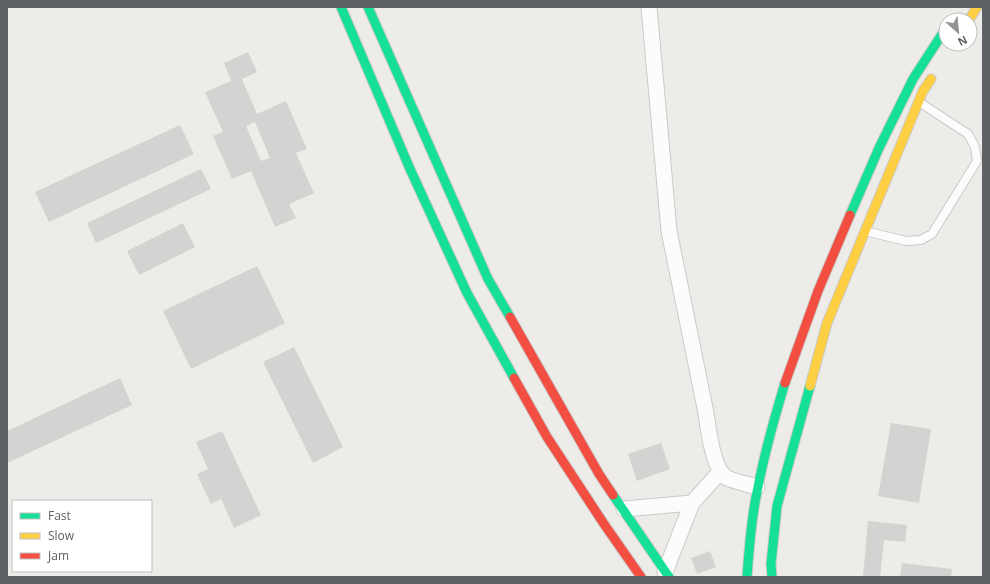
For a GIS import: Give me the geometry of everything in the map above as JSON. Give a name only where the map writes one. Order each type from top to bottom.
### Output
[{"type":"street","points":[[341,7],[410,169],[467,294],[550,436],[604,524],[641,577]]},
{"type":"street","points":[[368,7],[440,166],[488,279],[568,427],[667,574]]},
{"type":"street","points":[[649,7],[669,231],[706,413],[710,442],[720,472],[726,478],[757,487]]},
{"type":"street","points":[[747,577],[757,487],[784,383],[808,314],[856,200],[909,86],[938,41]]},
{"type":"street","points":[[772,577],[771,564],[777,506],[828,323],[923,90],[936,71]]},
{"type":"street","points":[[667,574],[692,503],[720,472]]},
{"type":"street","points":[[624,509],[692,503]]},
{"type":"lane","points":[[865,231],[906,241],[921,240],[932,234],[977,161],[975,147],[968,134],[919,102]]},
{"type":"building","points":[[248,52],[257,72],[242,79],[257,114],[286,101],[307,149],[296,153],[314,193],[289,204],[296,218],[275,227],[251,171],[232,179],[213,136],[223,132],[205,92],[231,81],[224,63]],"holes":[[[255,122],[270,158],[261,161],[246,126]]]},
{"type":"building","points":[[180,125],[194,154],[49,222],[35,192]]},
{"type":"building","points":[[201,169],[211,189],[96,243],[87,223]]},
{"type":"building","points":[[183,223],[195,247],[139,275],[127,251]]},
{"type":"building","points":[[257,266],[285,323],[191,369],[163,311]]},
{"type":"building","points":[[294,347],[343,447],[313,463],[263,362]]},
{"type":"building","points":[[120,378],[132,405],[7,463],[7,431]]},
{"type":"building","points":[[891,423],[931,429],[919,503],[878,496]]},
{"type":"building","points":[[222,431],[261,515],[234,528],[221,499],[211,504],[197,474],[208,469],[196,442]]},
{"type":"building","points":[[661,443],[670,469],[637,481],[628,454]]},
{"type":"building","points":[[868,521],[907,525],[905,542],[884,540],[880,577],[863,577]]},
{"type":"building","points":[[710,551],[716,567],[697,574],[691,558]]},
{"type":"building","points":[[902,563],[952,569],[951,577],[900,577]]},
{"type":"traffic: fast","points":[[341,7],[410,169],[467,293],[514,378]]},
{"type":"traffic: fast","points":[[368,7],[488,279],[510,317]]},
{"type":"traffic: fast","points":[[850,215],[879,148],[913,79],[938,40]]},
{"type":"traffic: fast","points":[[747,577],[750,534],[755,503],[766,451],[785,383]]},
{"type":"traffic: fast","points":[[772,577],[771,564],[777,506],[810,386]]},
{"type":"traffic: fast","points":[[613,495],[669,577]]},
{"type":"traffic: slow","points":[[974,12],[977,7]]},
{"type":"traffic: slow","points":[[810,386],[827,323],[923,91],[931,79]]},
{"type":"traffic: jam","points":[[785,383],[818,291],[850,215]]},
{"type":"traffic: jam","points":[[510,317],[599,474],[613,495]]},
{"type":"traffic: jam","points":[[514,378],[547,437],[641,577]]}]
